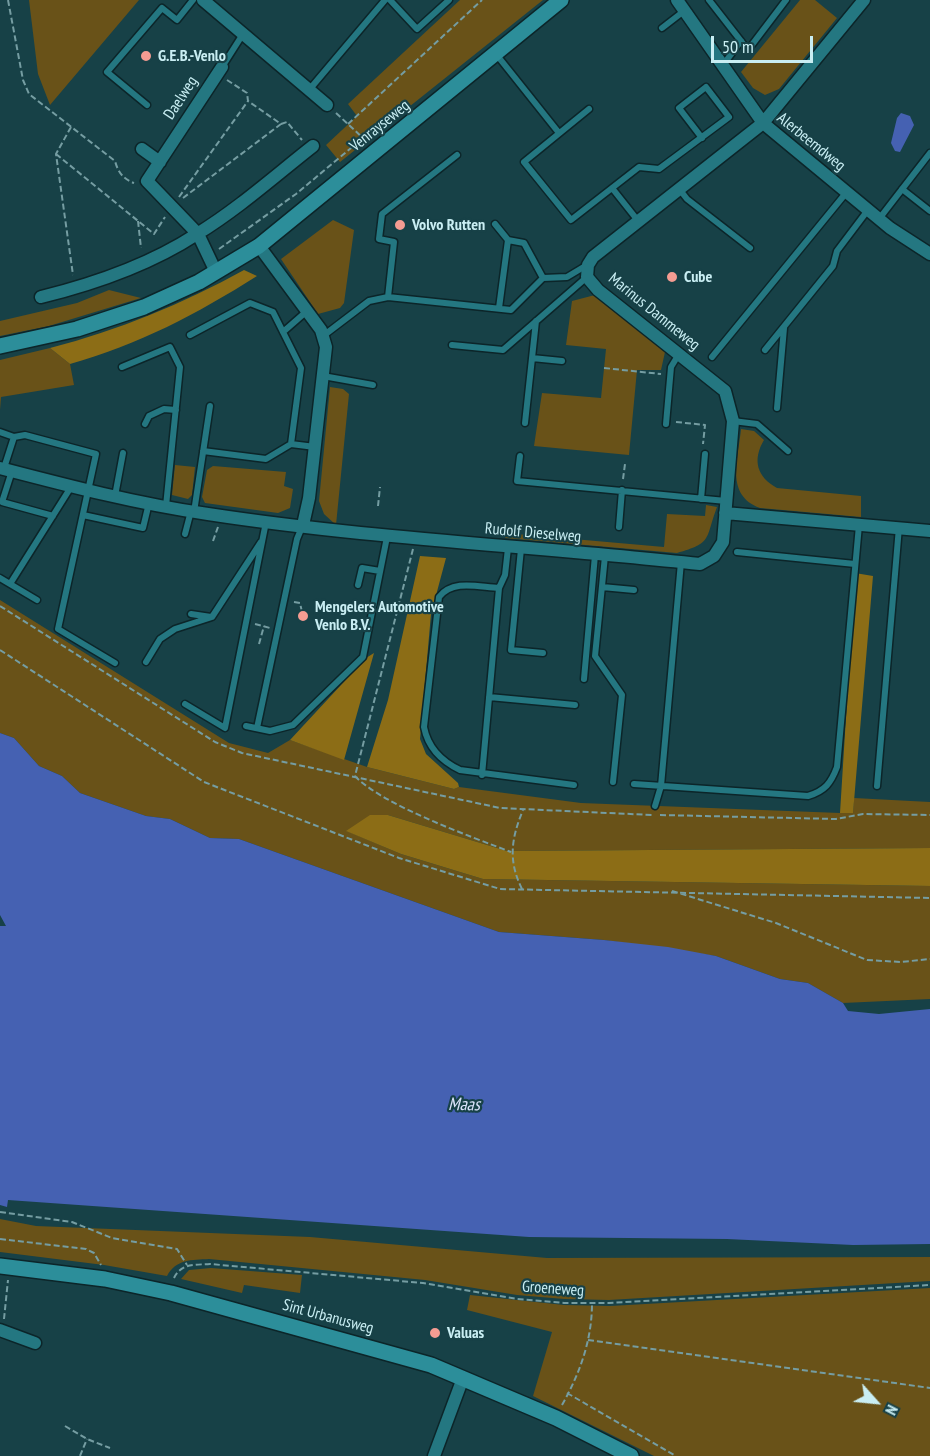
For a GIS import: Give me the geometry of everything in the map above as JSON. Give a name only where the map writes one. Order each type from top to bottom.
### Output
[{"type":"street","name":"Venrayseweg","points":[[0,346],[77,329],[144,307],[216,272],[259,246],[561,0]]},
{"type":"street","name":"Alerbeemdweg","points":[[677,0],[763,123],[879,219],[930,254]]},
{"type":"street","name":"Marinus Dammeweg","points":[[726,507],[733,421],[732,408],[724,391],[598,290],[588,271],[593,257],[763,123],[864,0]]},
{"type":"street","points":[[212,3],[243,34],[327,105]]},
{"type":"street","name":"Daelweg","points":[[147,181],[219,70]]},
{"type":"street","points":[[41,297],[75,289],[151,259],[198,234],[311,147]]},
{"type":"street","points":[[142,149],[160,162]]},
{"type":"street","points":[[147,181],[198,234],[216,272]]},
{"type":"street","points":[[259,246],[308,311],[323,336],[326,347],[315,447],[303,525]]},
{"type":"street","name":"Rudolf Dieselweg","points":[[5,469],[88,491],[192,511],[387,537],[700,564],[714,556],[723,542],[726,507]]},
{"type":"street","points":[[726,507],[930,531]]},
{"type":"street","name":"Sint Urbanusweg","points":[[0,1266],[105,1279],[171,1293],[431,1365],[556,1418],[631,1456]]},
{"type":"street","points":[[2,1326],[35,1343]]},
{"type":"street","points":[[434,1456],[463,1378]]},
{"type":"lane","points":[[147,105],[106,72],[162,8],[177,20],[193,0]]},
{"type":"lane","points":[[309,90],[385,0]]},
{"type":"lane","points":[[390,0],[417,29],[449,0]]},
{"type":"lane","points":[[710,0],[748,50],[786,0]]},
{"type":"lane","points":[[662,28],[685,11]]},
{"type":"lane","name":"Daelweg","points":[[219,70],[243,34]]},
{"type":"lane","points":[[723,66],[741,41]]},
{"type":"lane","points":[[496,54],[559,133]]},
{"type":"lane","points":[[589,109],[524,162],[571,220],[639,167],[659,169],[702,138],[729,117],[706,87],[679,108],[702,138]]},
{"type":"lane","points":[[879,219],[930,153]]},
{"type":"lane","points":[[388,297],[394,242],[379,239],[382,214],[457,155]]},
{"type":"lane","points":[[612,188],[639,222]]},
{"type":"lane","points":[[902,189],[930,211]]},
{"type":"lane","points":[[680,190],[687,199],[750,248]]},
{"type":"lane","points":[[712,357],[847,192]]},
{"type":"lane","points":[[765,350],[833,266],[837,251],[868,210]]},
{"type":"lane","points":[[495,224],[508,240],[524,243],[543,278]]},
{"type":"lane","points":[[499,308],[508,240]]},
{"type":"lane","points":[[323,336],[369,301],[388,297],[511,310],[543,278],[567,277],[588,271]]},
{"type":"lane","points":[[452,345],[503,350],[588,271]]},
{"type":"lane","points":[[190,335],[250,303],[273,312],[301,368],[291,444]]},
{"type":"lane","points":[[283,332],[308,311]]},
{"type":"lane","points":[[525,423],[536,321]]},
{"type":"lane","points":[[777,408],[784,327]]},
{"type":"lane","points":[[122,367],[170,347],[180,368],[166,506]]},
{"type":"lane","points":[[666,423],[670,375],[679,354]]},
{"type":"lane","points":[[532,358],[562,361]]},
{"type":"lane","points":[[323,376],[373,385]]},
{"type":"lane","points":[[185,534],[192,511],[210,406]]},
{"type":"lane","points":[[145,423],[149,416],[164,409],[176,410]]},
{"type":"lane","points":[[733,421],[758,424],[788,451]]},
{"type":"lane","points":[[0,432],[14,437],[25,435],[96,454],[58,629],[114,663]]},
{"type":"lane","points":[[14,437],[5,469],[2,502],[53,516]]},
{"type":"lane","points":[[203,451],[266,459],[291,444],[315,447]]},
{"type":"lane","points":[[115,496],[123,453]]},
{"type":"lane","points":[[701,499],[705,454]]},
{"type":"lane","points":[[519,456],[517,481],[701,499],[726,507]]},
{"type":"lane","points":[[10,584],[71,487]]},
{"type":"lane","points":[[620,527],[622,490]]},
{"type":"lane","points":[[83,515],[143,528],[149,503]]},
{"type":"lane","points":[[185,704],[225,728],[267,521]]},
{"type":"lane","points":[[634,784],[808,796],[822,792],[832,780],[837,767],[859,524]]},
{"type":"lane","points":[[257,728],[297,539],[303,525]]},
{"type":"lane","points":[[877,786],[899,528]]},
{"type":"lane","points":[[246,726],[270,731],[293,725],[363,657],[387,537]]},
{"type":"lane","points":[[146,662],[160,639],[175,629],[212,617],[263,539]]},
{"type":"lane","points":[[483,775],[499,588],[514,548]]},
{"type":"lane","points":[[514,548],[511,650],[543,653]]},
{"type":"lane","points":[[737,552],[855,564]]},
{"type":"lane","points":[[600,555],[602,587],[595,656],[622,695],[613,782]]},
{"type":"lane","points":[[584,679],[600,555]]},
{"type":"lane","points":[[655,806],[661,786],[681,562]]},
{"type":"lane","points":[[358,585],[362,568],[380,571]]},
{"type":"lane","points":[[0,578],[37,600]]},
{"type":"lane","points":[[499,588],[454,585],[445,589],[437,603],[424,727],[427,741],[449,765],[483,775],[574,785]]},
{"type":"lane","points":[[602,587],[634,590]]},
{"type":"lane","points":[[190,614],[212,617]]},
{"type":"lane","points":[[489,697],[575,705]]},
{"type":"path","points":[[8,0],[23,80],[29,94],[115,161],[118,172],[125,179],[133,183],[147,181]]},
{"type":"path","points":[[348,124],[482,0]]},
{"type":"path","points":[[219,70],[247,93],[248,101],[281,124]]},
{"type":"path","points":[[327,105],[376,152]]},
{"type":"path","points":[[173,206],[281,124],[287,122],[311,147]]},
{"type":"path","points":[[71,128],[56,154],[75,289]]},
{"type":"path","points":[[209,255],[296,194],[363,138]]},
{"type":"path","points":[[138,221],[141,248],[151,259]]},
{"type":"path","points":[[604,368],[670,375]]},
{"type":"path","points":[[666,423],[705,425],[703,448],[705,454]]},
{"type":"path","points":[[622,490],[625,464]]},
{"type":"path","points":[[378,506],[381,487]]},
{"type":"path","points":[[416,540],[355,776],[383,796],[435,821],[511,852]]},
{"type":"path","points":[[285,600],[300,603],[302,612]]},
{"type":"path","points":[[246,622],[278,630]]},
{"type":"path","points":[[260,644],[264,626]]},
{"type":"path","points":[[0,650],[204,782],[399,858],[500,889],[669,890],[930,898]]},
{"type":"path","points":[[522,810],[511,852],[514,873],[522,889]]},
{"type":"path","points":[[669,890],[776,923],[867,960],[901,962],[930,959]]},
{"type":"path","points":[[0,1212],[72,1222],[112,1238],[177,1249],[187,1265]]},
{"type":"path","points":[[0,1239],[86,1249],[94,1253],[100,1262],[105,1279]]},
{"type":"path","name":"Groeneweg","points":[[178,1270],[187,1265],[210,1264],[423,1283],[517,1299],[592,1303],[930,1285]]},
{"type":"path","points":[[2,1326],[7,1287]]},
{"type":"path","points":[[592,1303],[592,1323],[582,1364],[568,1393],[676,1456]]},
{"type":"path","points":[[588,1340],[930,1388]]},
{"type":"path","points":[[65,1426],[87,1439],[110,1448]]},
{"type":"path","points":[[81,1456],[87,1439]]},
{"type":"shaded area","points":[[29,0],[139,0],[50,105],[38,74]]},
{"type":"shaded area","points":[[460,0],[543,0],[340,162],[326,145],[357,116],[348,104]]},
{"type":"shaded area","points":[[800,0],[815,0],[837,18],[779,89],[765,95],[753,88],[741,72]]},
{"type":"shaded area","points":[[333,220],[354,230],[344,303],[340,308],[318,314],[281,259]]},
{"type":"shaded area","points":[[244,270],[257,276],[189,316],[119,348],[70,364],[50,348],[150,315]]},
{"type":"shaded area","points":[[109,290],[141,298],[49,326],[0,336],[0,321],[77,303]]},
{"type":"shaded area","points":[[595,295],[665,352],[661,370],[637,370],[629,455],[534,446],[542,393],[601,398],[606,349],[566,345],[572,301]]},
{"type":"shaded area","points":[[50,348],[70,364],[74,385],[1,397],[0,410],[0,360]]},
{"type":"shaded area","points":[[330,387],[343,389],[349,394],[336,525],[324,514],[319,501]]},
{"type":"shaded area","points":[[741,429],[754,431],[764,440],[758,454],[758,467],[770,484],[777,488],[861,496],[861,517],[760,508],[749,502],[742,495],[736,475]]},
{"type":"shaded area","points":[[175,465],[195,467],[192,495],[188,499],[172,495]]},
{"type":"shaded area","points":[[213,466],[286,472],[284,486],[293,489],[290,508],[278,513],[205,503],[202,497],[207,470]]},
{"type":"shaded area","points":[[706,505],[717,507],[706,538],[697,546],[677,553],[505,538],[505,533],[664,547],[667,514],[705,516]]},
{"type":"shaded area","points":[[420,556],[446,558],[431,614],[420,739],[426,754],[458,783],[459,787],[454,789],[367,767],[388,700]]},
{"type":"shaded area","points":[[855,573],[873,576],[853,813],[840,813]]},
{"type":"shaded area","points":[[0,600],[229,743],[268,753],[290,740],[367,767],[454,789],[459,787],[581,803],[853,813],[854,798],[930,802],[930,848],[507,851],[388,815],[347,831],[401,854],[483,879],[930,886],[930,999],[843,1003],[808,983],[780,979],[716,956],[604,940],[499,932],[239,839],[210,838],[170,819],[146,816],[80,793],[62,776],[39,766],[14,738],[0,733]]},
{"type":"shaded area","points":[[374,653],[344,760],[290,740],[366,658]]},
{"type":"shaded area","points":[[370,815],[388,815],[507,851],[930,848],[930,886],[483,879],[401,854],[346,831]]},
{"type":"shaded area","points":[[0,1219],[36,1226],[310,1237],[547,1258],[930,1257],[930,1281],[609,1300],[517,1295],[425,1280],[209,1259],[180,1263],[167,1276],[104,1265],[0,1252]]},
{"type":"shaded area","points":[[211,1268],[302,1275],[300,1293],[244,1285],[242,1293],[181,1279],[189,1270]]},
{"type":"shaded area","points":[[930,1288],[930,1456],[654,1456],[533,1396],[552,1332],[467,1310],[470,1295],[564,1305],[610,1306]]},
{"type":"water","points":[[901,113],[910,116],[914,125],[900,152],[895,151],[891,143],[897,118]]},
{"type":"water","name":"Maas","points":[[0,733],[14,738],[39,766],[62,776],[80,793],[146,816],[170,819],[210,838],[239,839],[499,932],[668,947],[716,956],[780,979],[808,983],[843,1003],[848,1011],[879,1014],[930,1009],[930,1244],[853,1245],[727,1239],[529,1237],[8,1200],[7,1207],[0,1205],[0,926],[6,926],[0,915]]},
{"type":"place","name":"G.E.B.-Venlo","points":[[146,56]]},
{"type":"place","name":"Volvo Rutten","points":[[400,225]]},
{"type":"place","name":"Cube","points":[[672,277]]},
{"type":"place","name":"Mengelers Automotive Venlo B.V.","points":[[303,616]]},
{"type":"place","name":"Valuas","points":[[435,1333]]}]
